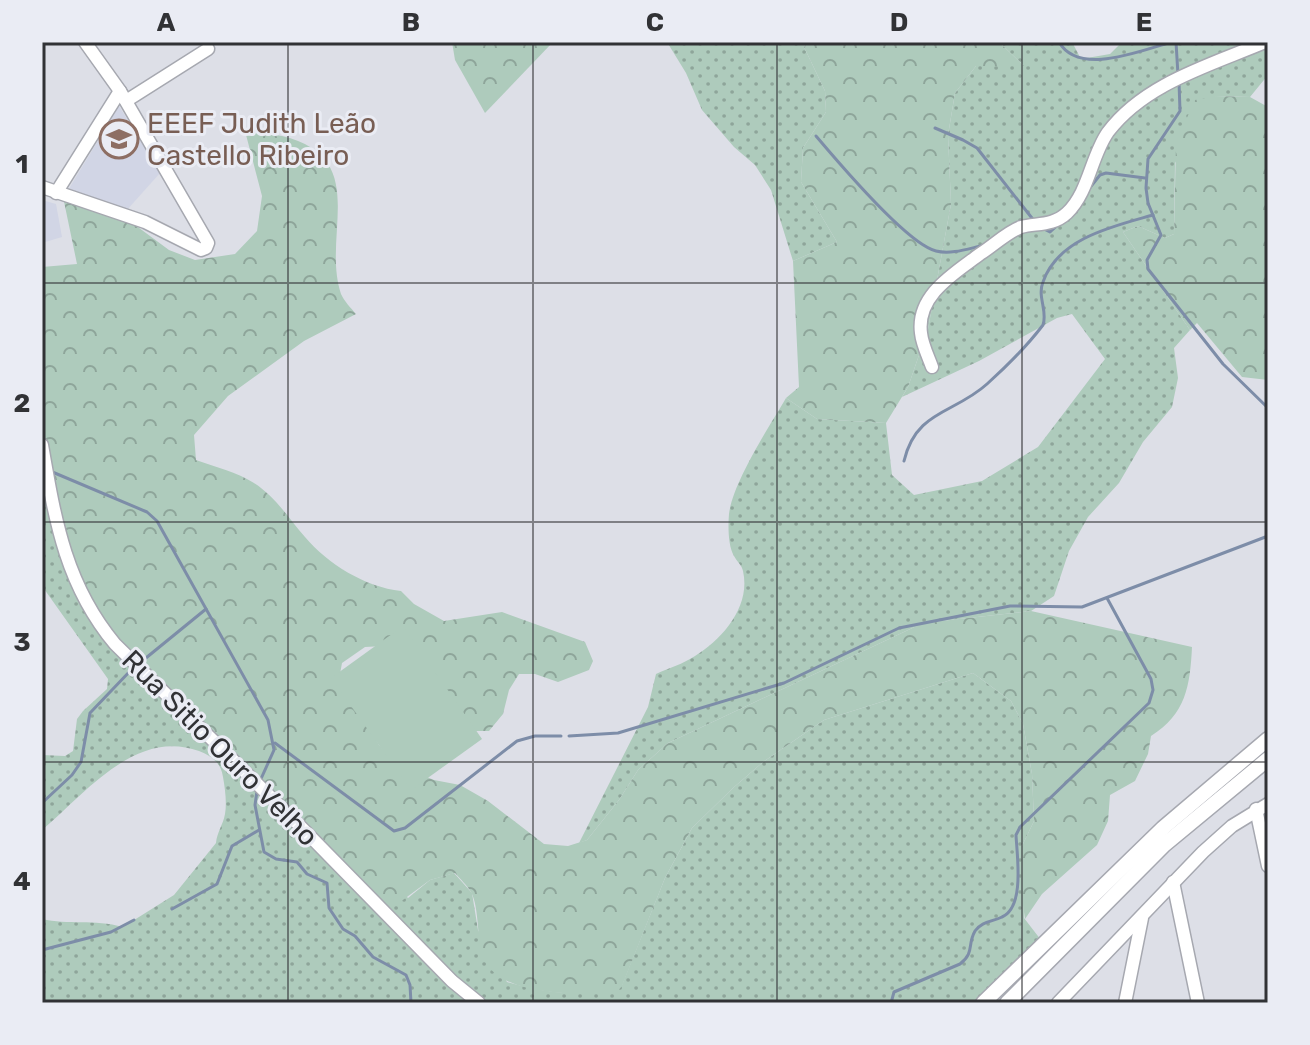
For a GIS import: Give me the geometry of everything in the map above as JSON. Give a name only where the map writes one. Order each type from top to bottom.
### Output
[{"type":"main road","points":[[983,1003],[1163,828],[1268,739]]},
{"type":"main road","points":[[1007,1003],[1164,845],[1268,759]]},
{"type":"street","points":[[42,187],[145,222],[201,250],[208,243],[123,96],[85,42]]},
{"type":"street","points":[[932,367],[921,334],[921,324],[927,304],[939,284],[1016,229],[1053,222],[1066,214],[1078,198],[1107,133],[1141,100],[1169,82],[1265,42]]},
{"type":"street","points":[[56,193],[123,96],[208,49]]},
{"type":"street","name":"Rua Sitio Ouro Velho","points":[[42,445],[62,544],[82,597],[95,620],[115,644],[426,955],[479,1003]]},
{"type":"street","points":[[1058,1003],[1173,882],[1232,826],[1262,807],[1268,866]]},
{"type":"street","points":[[1173,882],[1198,1003]]},
{"type":"street","points":[[1125,1003],[1142,918]]},
{"type":"shaded area","name":"EEEF Judith Leão Castello Ribeiro","points":[[119,106],[160,173],[126,211],[67,192]]},
{"type":"shaded area","points":[[42,200],[56,204],[62,237],[42,243]]},
{"type":"green space","points":[[452,42],[553,42],[485,113],[455,60]]},
{"type":"green space","points":[[667,42],[808,42],[804,47],[825,91],[826,112],[803,148],[801,182],[837,242],[793,261],[771,190],[755,165],[734,147],[702,110],[686,73]]},
{"type":"green space","points":[[808,42],[999,42],[1024,66],[976,66],[955,93],[948,135],[951,204],[928,329],[908,387],[886,423],[817,419],[786,398],[799,387],[793,261],[837,242],[801,182],[803,148],[826,112],[825,91],[804,47]]},
{"type":"green space","points":[[999,42],[1072,42],[1081,59],[1110,54],[1122,42],[1268,42],[1268,75],[1250,97],[1216,96],[1175,163],[1174,234],[1165,238],[1138,226],[1123,232],[1190,330],[1174,348],[1178,378],[1172,407],[1143,442],[1119,483],[1088,517],[1069,551],[1054,596],[1031,611],[923,623],[668,743],[638,770],[587,840],[579,843],[648,707],[656,674],[705,649],[725,631],[739,609],[744,584],[742,569],[732,552],[730,541],[732,501],[753,455],[786,398],[817,419],[886,423],[892,475],[914,495],[982,481],[1038,447],[1105,359],[1072,314],[1057,318],[979,361],[902,397],[928,329],[951,204],[948,135],[955,93],[976,66],[1023,65]]},
{"type":"green space","points":[[1216,96],[1250,97],[1268,107],[1268,380],[1242,377],[1197,323],[1190,330],[1123,232],[1138,226],[1165,238],[1174,234],[1176,142],[1195,100]]},
{"type":"green space","points":[[245,131],[282,136],[310,147],[326,162],[335,180],[338,201],[336,271],[341,294],[356,314],[304,341],[228,396],[194,435],[196,460],[254,483],[276,501],[314,547],[348,573],[374,585],[401,591],[414,604],[444,621],[502,612],[585,642],[593,661],[589,670],[558,682],[535,674],[519,674],[509,690],[503,714],[489,731],[476,731],[384,646],[365,647],[342,663],[338,685],[379,745],[396,764],[434,780],[460,785],[488,801],[544,844],[568,846],[587,840],[638,770],[668,743],[923,623],[1031,611],[1192,647],[1184,698],[1172,718],[1151,736],[1148,754],[1135,781],[1110,795],[1108,821],[1097,845],[1042,894],[1025,919],[1021,891],[1022,846],[1034,821],[1032,774],[1023,724],[1011,701],[973,673],[824,720],[763,762],[733,788],[692,828],[665,878],[622,986],[616,993],[543,991],[506,981],[484,959],[474,899],[455,873],[430,880],[392,908],[94,612],[61,538],[42,434],[42,267],[77,264],[62,192],[131,222],[169,250],[195,260],[235,254],[257,231],[262,196]]},
{"type":"green space","points":[[42,434],[61,538],[408,898],[430,880],[454,873],[472,893],[478,930],[507,982],[538,990],[564,992],[622,985],[665,878],[692,828],[733,788],[763,762],[824,720],[973,673],[1011,701],[1023,724],[1032,774],[1034,821],[1022,846],[1024,918],[1041,940],[979,1003],[42,1003],[42,919],[123,927],[174,895],[216,843],[226,805],[218,764],[199,751],[176,746],[133,756],[113,768],[42,830],[42,755],[65,756],[73,751],[77,719],[107,689],[108,679],[42,586]]},
{"type":"green space","points":[[403,626],[482,739],[411,790],[331,678]]},
{"type":"waterway","points":[[1059,42],[1068,52],[1081,58],[1096,59],[1128,55],[1172,42]]},
{"type":"waterway","points":[[1176,42],[1178,75]]},
{"type":"waterway","points":[[1179,82],[1180,111],[1148,159],[1148,203],[1161,235],[1147,260],[1148,269],[1223,364],[1268,408]]},
{"type":"waterway","points":[[935,128],[977,148],[1035,222]]},
{"type":"waterway","points":[[816,136],[873,201],[923,245],[948,252],[985,245]]},
{"type":"waterway","points":[[1088,190],[1100,175],[1106,173],[1145,178]]},
{"type":"waterway","points":[[904,461],[917,432],[927,422],[987,384],[1043,325],[1041,288],[1050,267],[1061,255],[1074,244],[1105,229],[1153,215]]},
{"type":"waterway","points":[[1040,227],[1050,232],[1060,223]]},
{"type":"waterway","points":[[50,471],[147,512],[157,521],[268,720],[274,750],[260,781]]},
{"type":"waterway","points":[[569,736],[618,733],[784,683],[899,628],[1010,606],[1082,607],[1268,536]]},
{"type":"waterway","points":[[891,1003],[894,992],[960,964],[968,956],[975,931],[1009,911],[1017,892],[1016,835],[1020,827],[1149,703],[1153,690],[1151,679],[1107,598]]},
{"type":"waterway","points":[[141,662],[206,609]]},
{"type":"waterway","points":[[42,803],[72,775],[81,762],[90,713],[132,669]]},
{"type":"waterway","points":[[275,743],[394,831],[405,828],[517,741],[535,736],[561,736]]},
{"type":"waterway","points":[[257,791],[255,805],[264,852],[276,859],[297,862],[307,874],[327,883],[329,908],[343,929],[355,936],[373,957],[406,975],[411,1003]]},
{"type":"waterway","points":[[172,909],[217,884],[232,846],[259,830]]},
{"type":"waterway","points":[[42,950],[111,932],[134,920]]},
{"type":"place","name":"EEEF Judith Leão Castello Ribeiro","points":[[119,139]]}]
